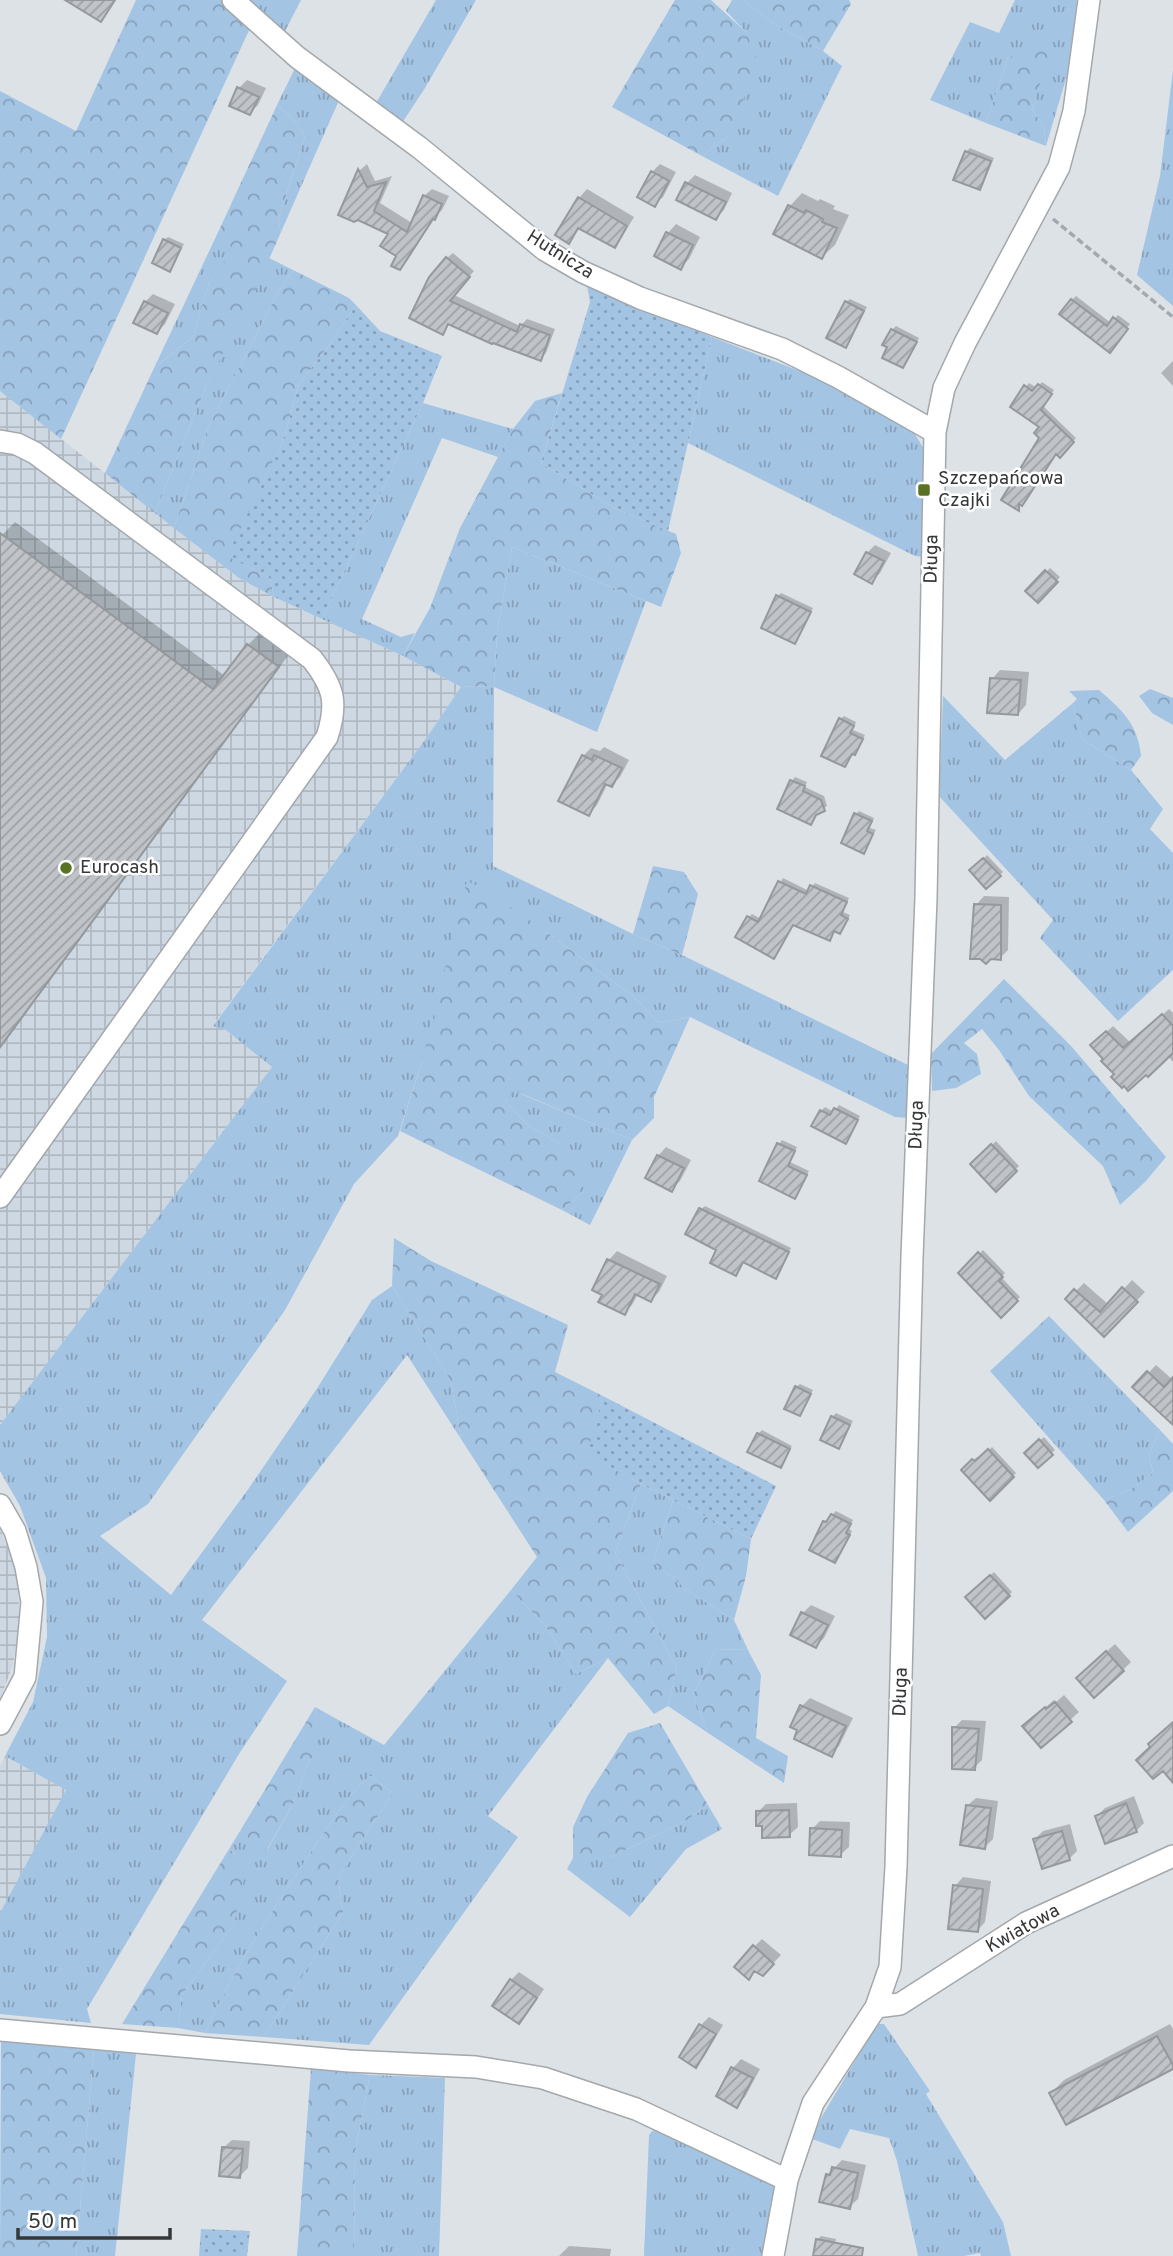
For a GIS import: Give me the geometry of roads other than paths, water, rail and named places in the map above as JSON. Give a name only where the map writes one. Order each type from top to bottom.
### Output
[{"type":"street","name":"Hutnicza","points":[[233,0],[297,57],[420,148],[545,250],[583,272],[640,298],[782,349],[935,432]]},
{"type":"street","name":"Długa","points":[[773,2256],[787,2179],[813,2104],[876,2007],[890,1967],[896,1867],[912,1257],[926,898],[935,432],[944,388],[965,343],[1059,167],[1074,111],[1088,0]]},
{"type":"street","points":[[0,441],[17,444],[35,453],[312,659],[327,677],[334,716],[327,737],[0,1197]]},
{"type":"street","points":[[0,1505],[15,1531],[26,1567],[32,1602],[25,1677],[0,1724]]},
{"type":"street","name":"Kwiatowa","points":[[876,2007],[900,2004],[1026,1923],[1173,1856]]},
{"type":"street","points":[[0,2030],[349,2061],[476,2067],[543,2078],[636,2109],[787,2179]]},
{"type":"place","name":"Szczepańcowa Czajki","points":[[924,490]]},
{"type":"place","name":"Eurocash","points":[[66,868]]}]
